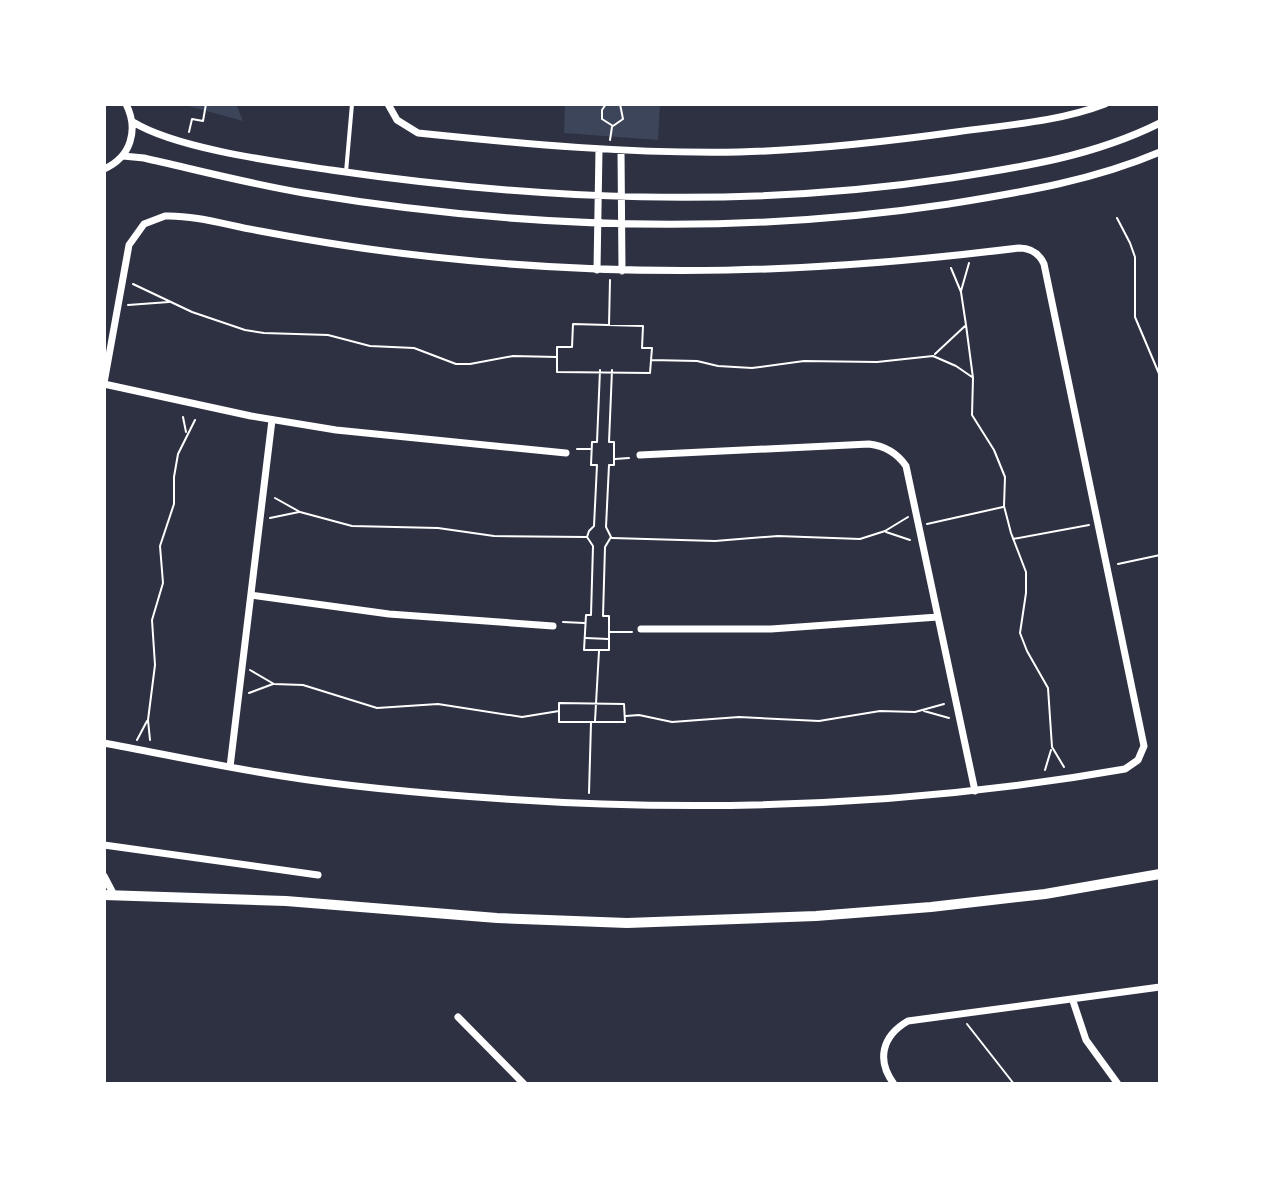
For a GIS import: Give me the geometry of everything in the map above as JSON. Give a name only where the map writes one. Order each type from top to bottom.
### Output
[{"type":"main road","points":[[109,895],[286,901],[497,918],[627,923],[816,916],[931,907],[1045,894],[1160,874]]},
{"type":"street","points":[[105,170],[123,156],[131,140],[133,122],[126,104]]},
{"type":"street","points":[[388,104],[397,120],[418,133],[599,149],[740,152],[843,146],[1054,118],[1105,104]]},
{"type":"street","points":[[133,122],[173,139],[257,158],[346,172],[486,190],[622,198],[772,197],[877,189],[1064,159],[1160,123]]},
{"type":"street","points":[[597,270],[599,149]]},
{"type":"street","points":[[621,150],[622,271]]},
{"type":"street","points":[[123,156],[252,184],[485,216],[622,223],[745,223],[876,215],[1061,185],[1115,170],[1160,152]]},
{"type":"street","points":[[104,743],[230,767],[387,789],[589,803],[780,804],[975,791],[1125,769],[1135,764],[1143,751],[1143,736],[1042,260],[1035,252],[1025,248],[776,271],[611,271],[429,257],[323,243],[173,216],[150,220],[138,230],[129,245],[104,383],[272,420],[386,437],[566,453]]},
{"type":"street","points":[[230,767],[272,420]]},
{"type":"street","points":[[640,455],[876,445],[896,454],[906,466],[975,791]]},
{"type":"street","points":[[251,595],[389,614],[551,626]]},
{"type":"street","points":[[643,629],[771,629],[938,617]]},
{"type":"street","points":[[104,845],[318,875]]},
{"type":"street","points":[[104,876],[109,895]]},
{"type":"street","points":[[894,1084],[884,1067],[883,1053],[887,1039],[895,1028],[908,1021],[1160,987]]},
{"type":"street","points":[[1073,1001],[1086,1040],[1118,1084]]},
{"type":"street","points":[[458,1017],[524,1084]]},
{"type":"lane","points":[[346,172],[352,104]]},
{"type":"path","points":[[606,104],[602,119],[613,126]]},
{"type":"path","points":[[609,149],[613,126],[623,119],[620,104]]},
{"type":"path","points":[[1117,218],[1135,257],[1135,317],[1160,376]]},
{"type":"path","points":[[961,292],[972,254]]},
{"type":"path","points":[[947,257],[961,292],[973,378],[972,415],[994,450],[1005,477],[1004,506],[1027,583],[1020,633],[1048,688],[1052,747],[1041,783]]},
{"type":"path","points":[[609,325],[611,271]]},
{"type":"path","points":[[122,278],[209,319],[245,330],[328,335],[370,346],[414,348],[456,364],[513,356],[557,357]]},
{"type":"path","points":[[117,306],[170,302]]},
{"type":"path","points":[[573,324],[609,325],[643,326],[642,348],[652,348],[650,373],[612,370],[557,372],[557,347],[572,347],[573,324]]},
{"type":"path","points":[[933,356],[966,325]]},
{"type":"path","points":[[651,360],[697,361],[752,368],[804,361],[877,362],[933,356],[973,378]]},
{"type":"path","points":[[587,537],[594,526],[597,465],[591,465],[592,442],[597,442],[600,370]]},
{"type":"path","points":[[611,537],[606,527],[609,465],[614,465],[614,442],[609,442],[612,370]]},
{"type":"path","points":[[1160,406],[1160,418]]},
{"type":"path","points":[[183,417],[186,434]]},
{"type":"path","points":[[152,752],[148,720],[155,665],[152,620],[163,583],[160,546],[174,504],[175,465],[186,434],[195,420]]},
{"type":"path","points":[[264,492],[300,512],[352,526],[438,528],[494,536],[587,537]]},
{"type":"path","points":[[919,526],[1004,506]]},
{"type":"path","points":[[260,519],[300,512]]},
{"type":"path","points":[[611,537],[715,541],[797,536],[848,540],[871,537],[916,513]]},
{"type":"path","points":[[1013,539],[1098,523]]},
{"type":"path","points":[[885,531],[923,544]]},
{"type":"path","points":[[587,537],[593,546],[591,615],[586,615],[584,650],[609,650],[609,616],[603,616],[605,547],[611,537]]},
{"type":"path","points":[[1107,567],[1160,555]]},
{"type":"path","points":[[551,626],[548,622],[585,623]]},
{"type":"path","points":[[609,632],[646,632],[643,629]]},
{"type":"path","points":[[585,638],[609,639]]},
{"type":"path","points":[[589,803],[599,650]]},
{"type":"path","points":[[243,665],[274,684]]},
{"type":"path","points":[[239,697],[274,684],[303,685],[377,708],[438,704],[522,717],[559,711]]},
{"type":"path","points":[[923,711],[956,700]]},
{"type":"path","points":[[559,703],[596,704],[624,704],[625,722],[559,722],[559,703]]},
{"type":"path","points":[[625,716],[639,715],[672,722],[739,717],[819,721],[880,711],[923,711],[961,722]]},
{"type":"path","points":[[132,748],[148,720]]},
{"type":"path","points":[[1052,747],[1070,779]]},
{"type":"path","points":[[959,1014],[1014,1084]]},
{"type":"shaded area","points":[[181,104],[236,104],[243,121]]},
{"type":"shaded area","points":[[565,104],[660,104],[658,140],[564,133]]}]
